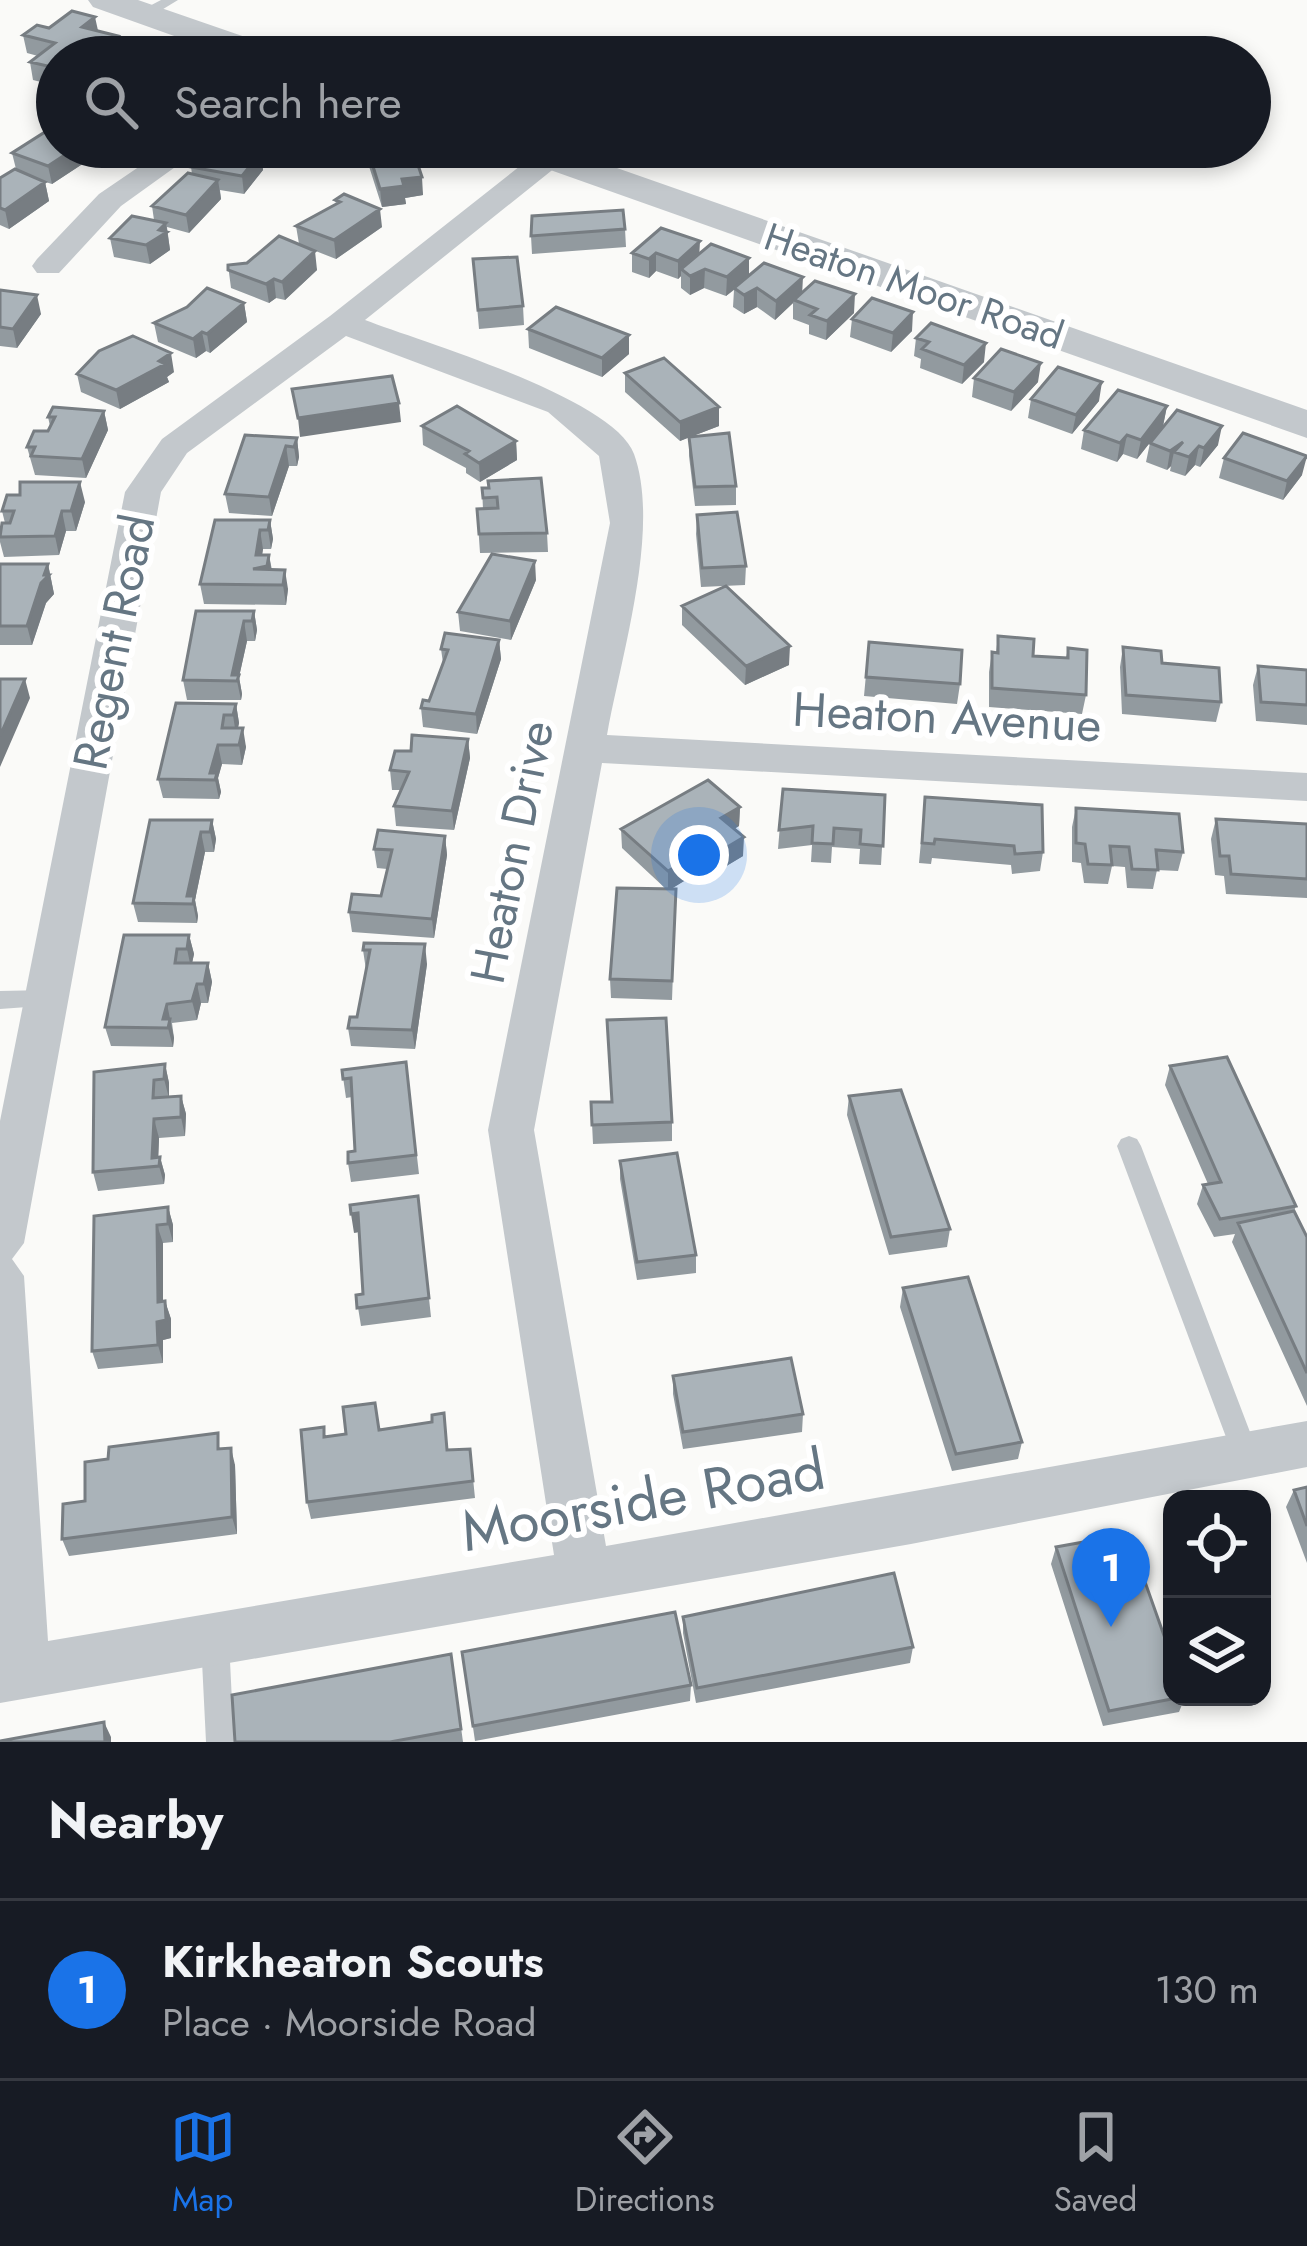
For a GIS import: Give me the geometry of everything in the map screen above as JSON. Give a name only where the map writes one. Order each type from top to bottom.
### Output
[{"type":"street","points":[[106,0],[158,7],[221,36]]},
{"type":"street","points":[[48,266],[110,200],[157,168]]},
{"type":"street","name":"Regent Road","points":[[0,1243],[142,492],[174,446],[342,323],[518,168]]},
{"type":"street","name":"Heaton Moor Road","points":[[581,168],[1307,424]]},
{"type":"street","name":"Heaton Drive","points":[[342,323],[560,405],[616,452],[628,523],[512,1130],[584,1574]]},
{"type":"street","name":"Heaton Avenue","points":[[582,748],[1307,787]]},
{"type":"street","points":[[0,1276],[11,1674]]},
{"type":"street","name":"Moorside Road","points":[[11,1674],[911,1519],[1307,1444]]},
{"type":"lane","points":[[0,1000],[46,999]]},
{"type":"lane","points":[[1129,1146],[1245,1453]]},
{"type":"lane","points":[[214,1638],[220,1742]]},
{"type":"building","points":[[72,11],[95,17],[82,27],[118,36],[23,35],[37,25],[49,28]]},
{"type":"building","points":[[36,138],[36,162],[12,153]]},
{"type":"building","points":[[197,168],[248,168],[242,176]]},
{"type":"building","points":[[374,168],[419,168],[422,177],[402,179],[404,186],[380,189]]},
{"type":"building","points":[[15,169],[45,182],[5,210],[0,208],[0,178]]},
{"type":"building","points":[[188,173],[218,180],[186,215],[152,206]]},
{"type":"building","points":[[344,194],[380,209],[334,240],[296,226],[340,202],[335,200]]},
{"type":"building","points":[[623,210],[625,229],[531,236],[532,216]]},
{"type":"building","points":[[132,216],[166,223],[159,230],[167,232],[146,245],[110,238]]},
{"type":"building","points":[[661,228],[700,241],[678,261],[656,253],[649,259],[632,253]]},
{"type":"building","points":[[279,236],[315,251],[282,282],[274,279],[266,284],[228,270],[228,265],[247,263]]},
{"type":"building","points":[[711,244],[749,258],[727,277],[705,269],[690,276],[681,269]]},
{"type":"building","points":[[517,257],[523,306],[478,310],[473,259]]},
{"type":"building","points":[[764,263],[803,277],[776,301],[757,288],[744,295],[734,288]]},
{"type":"building","points":[[815,281],[855,294],[827,321],[810,315],[817,309],[794,300]]},
{"type":"building","points":[[207,288],[244,303],[207,334],[193,339],[154,323],[187,307]]},
{"type":"building","points":[[0,290],[37,295],[13,329],[0,327]]},
{"type":"building","points":[[872,298],[913,312],[893,333],[852,319]]},
{"type":"building","points":[[556,307],[629,335],[602,358],[528,329]]},
{"type":"building","points":[[931,323],[986,343],[964,365],[922,349],[929,342],[916,338]]},
{"type":"building","points":[[133,336],[171,353],[159,361],[165,364],[116,390],[77,374],[99,351]]},
{"type":"building","points":[[1001,349],[1041,363],[1014,392],[974,378]]},
{"type":"building","points":[[664,358],[719,407],[680,422],[625,373]]},
{"type":"building","points":[[1058,367],[1102,382],[1076,415],[1031,399]]},
{"type":"building","points":[[392,376],[399,403],[298,418],[292,389]]},
{"type":"building","points":[[1118,390],[1167,406],[1141,440],[1127,435],[1120,443],[1084,430]]},
{"type":"building","points":[[457,406],[516,441],[479,463],[465,454],[469,451],[422,426]]},
{"type":"building","points":[[53,407],[104,411],[82,459],[31,456],[35,447],[27,447],[34,431],[48,431],[55,417],[48,417]]},
{"type":"building","points":[[1177,410],[1222,426],[1204,448],[1199,446],[1189,457],[1174,452],[1183,442],[1170,451],[1150,443]]},
{"type":"building","points":[[729,433],[736,486],[695,487],[689,437]]},
{"type":"building","points":[[1243,433],[1307,456],[1287,481],[1224,458]]},
{"type":"building","points":[[245,435],[297,438],[294,447],[286,446],[269,497],[225,494]]},
{"type":"building","points":[[541,478],[547,533],[479,534],[477,509],[498,508],[497,497],[483,498],[482,488],[489,488],[488,481]]},
{"type":"building","points":[[20,482],[80,482],[71,511],[62,511],[55,536],[0,537],[2,523],[10,523],[14,511],[2,511],[7,495],[20,495]]},
{"type":"building","points":[[737,512],[746,566],[702,568],[697,515]]},
{"type":"building","points":[[215,520],[270,520],[268,530],[260,530],[256,555],[269,555],[267,566],[253,569],[285,570],[283,585],[200,584]]},
{"type":"building","points":[[492,554],[535,561],[510,621],[458,612]]},
{"type":"building","points":[[0,564],[48,564],[44,575],[49,575],[41,583],[27,626],[0,626]]},
{"type":"building","points":[[726,586],[790,646],[746,666],[682,606]]},
{"type":"building","points":[[196,611],[254,611],[252,621],[244,621],[232,675],[239,675],[237,681],[183,680]]},
{"type":"building","points":[[445,633],[499,640],[476,714],[421,708],[423,700],[429,701],[448,650],[441,649]]},
{"type":"building","points":[[998,636],[1034,639],[1033,656],[1068,658],[1068,648],[1087,650],[1086,695],[992,688],[992,652],[998,653]]},
{"type":"building","points":[[869,642],[962,650],[960,684],[866,677]]},
{"type":"building","points":[[1123,647],[1161,651],[1162,663],[1219,668],[1221,702],[1126,695]]},
{"type":"building","points":[[1258,666],[1307,670],[1307,705],[1261,702]]},
{"type":"building","points":[[0,679],[25,679],[0,736]]},
{"type":"building","points":[[176,703],[236,704],[233,715],[224,715],[222,728],[243,728],[239,745],[218,745],[210,773],[217,773],[215,780],[158,779]]},
{"type":"building","points":[[412,735],[468,739],[452,811],[394,806],[409,772],[390,770],[395,751],[411,751]]},
{"type":"building","points":[[708,780],[740,807],[721,818],[744,837],[719,852],[698,834],[676,847],[689,859],[668,871],[621,829]]},
{"type":"building","points":[[783,789],[885,795],[883,846],[860,844],[861,830],[834,828],[833,844],[812,843],[813,826],[779,830]]},
{"type":"building","points":[[925,797],[1042,805],[1043,852],[1015,854],[1014,846],[935,839],[934,844],[922,843]]},
{"type":"building","points":[[1076,808],[1179,814],[1183,852],[1156,850],[1158,870],[1132,869],[1129,847],[1110,846],[1112,865],[1088,864],[1085,844],[1076,843]]},
{"type":"building","points":[[1216,819],[1307,824],[1307,879],[1231,874],[1229,856],[1220,856]]},
{"type":"building","points":[[150,820],[212,820],[210,832],[201,832],[187,896],[194,896],[193,904],[133,903]]},
{"type":"building","points":[[378,830],[445,836],[432,919],[349,912],[352,894],[381,896],[392,850],[374,849]]},
{"type":"building","points":[[617,888],[676,889],[672,981],[610,979]]},
{"type":"building","points":[[124,935],[189,935],[187,949],[177,949],[175,963],[208,963],[204,984],[197,984],[192,1001],[167,1004],[163,1019],[170,1019],[168,1028],[105,1027]]},
{"type":"building","points":[[364,943],[425,944],[412,1030],[348,1028],[350,1017],[357,1017],[370,950],[363,950]]},
{"type":"building","points":[[666,1018],[672,1122],[592,1125],[591,1102],[612,1102],[607,1020]]},
{"type":"building","points":[[1227,1057],[1296,1206],[1220,1219],[1203,1185],[1221,1182],[1170,1066]]},
{"type":"building","points":[[406,1062],[416,1155],[348,1163],[348,1152],[355,1151],[351,1078],[343,1079],[342,1070]]},
{"type":"building","points":[[165,1064],[164,1079],[154,1080],[153,1098],[181,1096],[181,1117],[154,1119],[152,1158],[160,1157],[159,1166],[93,1172],[94,1072]]},
{"type":"building","points":[[901,1090],[950,1229],[891,1237],[849,1096]]},
{"type":"building","points":[[677,1153],[696,1255],[637,1262],[620,1161]]},
{"type":"building","points":[[418,1196],[429,1298],[357,1308],[356,1295],[363,1294],[358,1213],[351,1214],[350,1205]]},
{"type":"building","points":[[168,1207],[168,1224],[157,1225],[158,1302],[165,1301],[166,1320],[157,1322],[158,1345],[92,1351],[94,1216]]},
{"type":"building","points":[[1294,1211],[1307,1237],[1307,1373],[1238,1223]]},
{"type":"building","points":[[968,1277],[1022,1442],[956,1454],[903,1288]]},
{"type":"building","points":[[791,1358],[803,1414],[683,1432],[673,1376]]},
{"type":"building","points":[[375,1403],[379,1430],[432,1422],[432,1415],[444,1413],[447,1450],[470,1449],[473,1481],[307,1502],[301,1430],[324,1427],[324,1437],[346,1434],[343,1407]]},
{"type":"building","points":[[218,1433],[218,1449],[231,1448],[232,1517],[62,1539],[63,1504],[85,1501],[85,1462],[108,1459],[109,1447]]},
{"type":"building","points":[[1307,1487],[1307,1526],[1294,1490]]},
{"type":"building","points":[[1128,1534],[1163,1633],[1163,1701],[1109,1711],[1056,1547]]},
{"type":"building","points":[[894,1573],[913,1647],[697,1688],[683,1617]]},
{"type":"building","points":[[675,1612],[691,1685],[473,1726],[462,1652]]},
{"type":"building","points":[[451,1654],[461,1729],[390,1742],[235,1742],[232,1695]]},
{"type":"building","points":[[104,1722],[105,1742],[0,1742],[0,1741]]},
{"type":"place","name":"Kirkheaton Scouts","points":[[1111,1627]]}]
